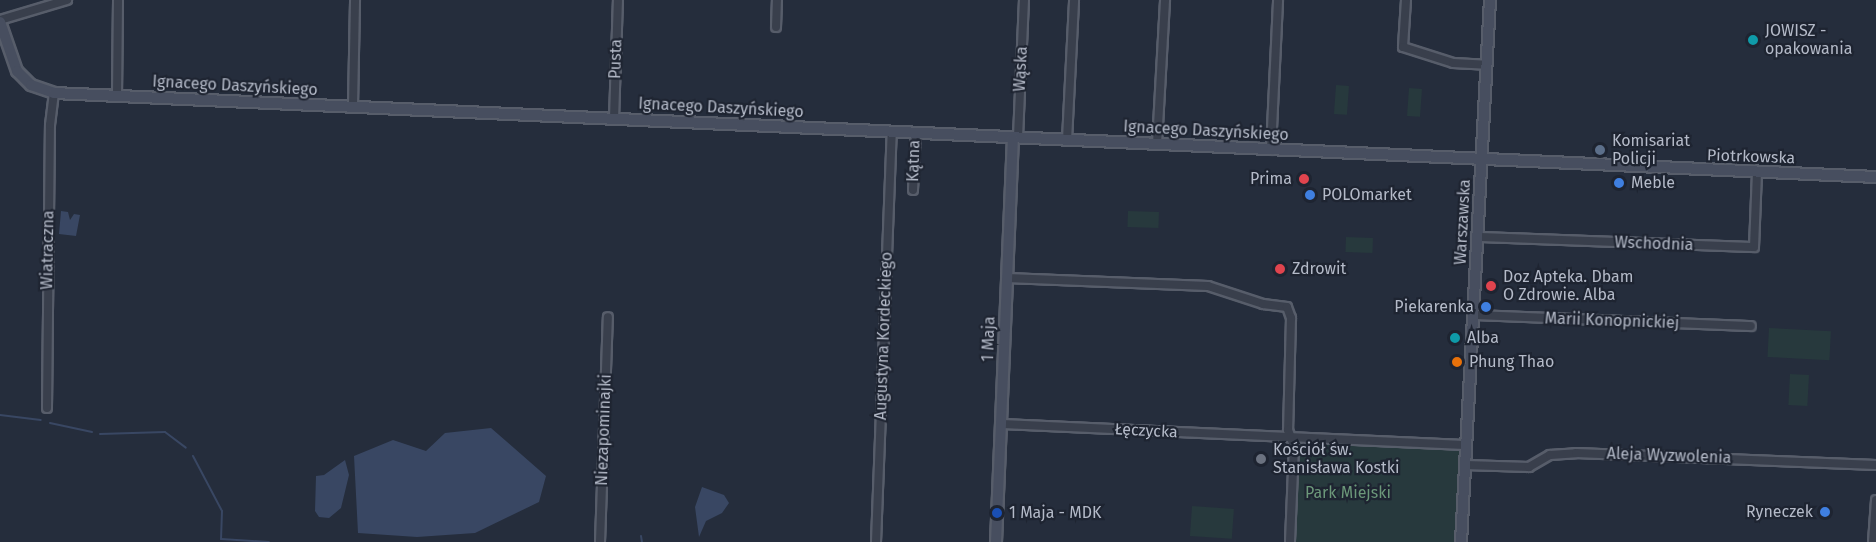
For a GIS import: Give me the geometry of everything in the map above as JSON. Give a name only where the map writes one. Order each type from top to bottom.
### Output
[{"type":"street","points":[[0,21],[67,0]]},
{"type":"street","points":[[117,96],[118,0]]},
{"type":"street","points":[[353,106],[355,0]]},
{"type":"street","name":"Pusta","points":[[614,118],[618,0]]},
{"type":"street","points":[[776,27],[777,0]]},
{"type":"street","name":"Wąska","points":[[1016,137],[1024,0]]},
{"type":"street","points":[[1067,140],[1074,0]]},
{"type":"street","points":[[1157,144],[1165,0]]},
{"type":"street","points":[[1270,150],[1278,0]]},
{"type":"street","points":[[1406,0],[1404,48],[1453,63],[1486,65]]},
{"type":"street","name":"Warszawska","points":[[1461,542],[1490,0]]},
{"type":"street","name":"Ignacego Daszyńskiego","points":[[0,21],[17,71],[31,85],[54,93],[1482,160]]},
{"type":"street","name":"Wiatraczna","points":[[47,408],[50,125],[54,93]]},
{"type":"street","name":"Augustyna Kordeckiego","points":[[876,542],[892,131]]},
{"type":"street","name":"Kątna","points":[[913,190],[916,132]]},
{"type":"street","name":"1 Maja","points":[[996,542],[1007,278],[1016,137]]},
{"type":"street","name":"Piotrkowska","points":[[1482,160],[1876,177]]},
{"type":"street","name":"Wschodnia","points":[[1478,237],[1754,248],[1757,172]]},
{"type":"street","points":[[1007,278],[1208,286],[1290,310],[1288,429],[1294,446],[1290,542]]},
{"type":"street","name":"Marii Konopnickiej","points":[[1473,315],[1751,326]]},
{"type":"street","name":"Niezapominajki","points":[[600,542],[608,317]]},
{"type":"street","name":"Łęczycka","points":[[1001,424],[1466,445]]},
{"type":"street","name":"Aleja Wyzwolenia","points":[[1465,465],[1529,467],[1550,454],[1576,453],[1876,465]]},
{"type":"street","points":[[1874,542],[1876,500]]},
{"type":"green space","points":[[1336,85],[1349,86],[1347,115],[1334,114]]},
{"type":"green space","points":[[1409,88],[1422,89],[1420,117],[1407,116]]},
{"type":"green space","points":[[1128,211],[1159,212],[1158,228],[1127,227]]},
{"type":"green space","points":[[1346,237],[1373,238],[1372,253],[1345,252]]},
{"type":"green space","points":[[1769,328],[1831,331],[1829,360],[1767,357]]},
{"type":"green space","points":[[1790,374],[1809,375],[1807,406],[1788,405]]},
{"type":"green space","name":"Park Miejski","points":[[1300,441],[1461,449],[1456,542],[1295,542]]},
{"type":"green space","points":[[1192,506],[1234,509],[1232,539],[1190,536]]},
{"type":"water","points":[[61,211],[68,212],[70,220],[74,214],[80,215],[76,236],[59,234]]},
{"type":"water","points":[[491,428],[546,476],[539,502],[475,533],[417,537],[358,533],[354,456],[393,440],[426,451],[445,433]]},
{"type":"water","points":[[345,460],[349,475],[341,508],[329,518],[319,517],[315,511],[316,476],[324,475]]},
{"type":"water","points":[[702,487],[724,495],[729,503],[722,513],[706,521],[699,537],[695,507]]},
{"type":"waterway","points":[[0,415],[41,420]]},
{"type":"waterway","points":[[50,423],[92,432]]},
{"type":"waterway","points":[[100,434],[165,432],[186,448]]},
{"type":"waterway","points":[[193,456],[222,511],[221,539],[269,542]]},
{"type":"waterway","points":[[641,536],[642,542]]},
{"type":"place","name":"JOWISZ - opakowania","points":[[1753,40]]},
{"type":"place","name":"Komisariat Policji","points":[[1600,150]]},
{"type":"place","name":"Prima","points":[[1304,179]]},
{"type":"place","name":"Meble","points":[[1619,183]]},
{"type":"place","name":"POLOmarket","points":[[1310,195]]},
{"type":"place","name":"Zdrowit","points":[[1280,269]]},
{"type":"place","name":"Doz Apteka. Dbam O Zdrowie. Alba","points":[[1491,286]]},
{"type":"place","name":"Piekarenka","points":[[1486,307]]},
{"type":"place","name":"Alba","points":[[1455,338]]},
{"type":"place","name":"Phung Thao","points":[[1457,362]]},
{"type":"place","name":"Kościół św. Stanisława Kostki","points":[[1261,459]]},
{"type":"place","name":"Ryneczek","points":[[1825,512]]},
{"type":"place","name":"1 Maja - MDK","points":[[997,513]]}]
